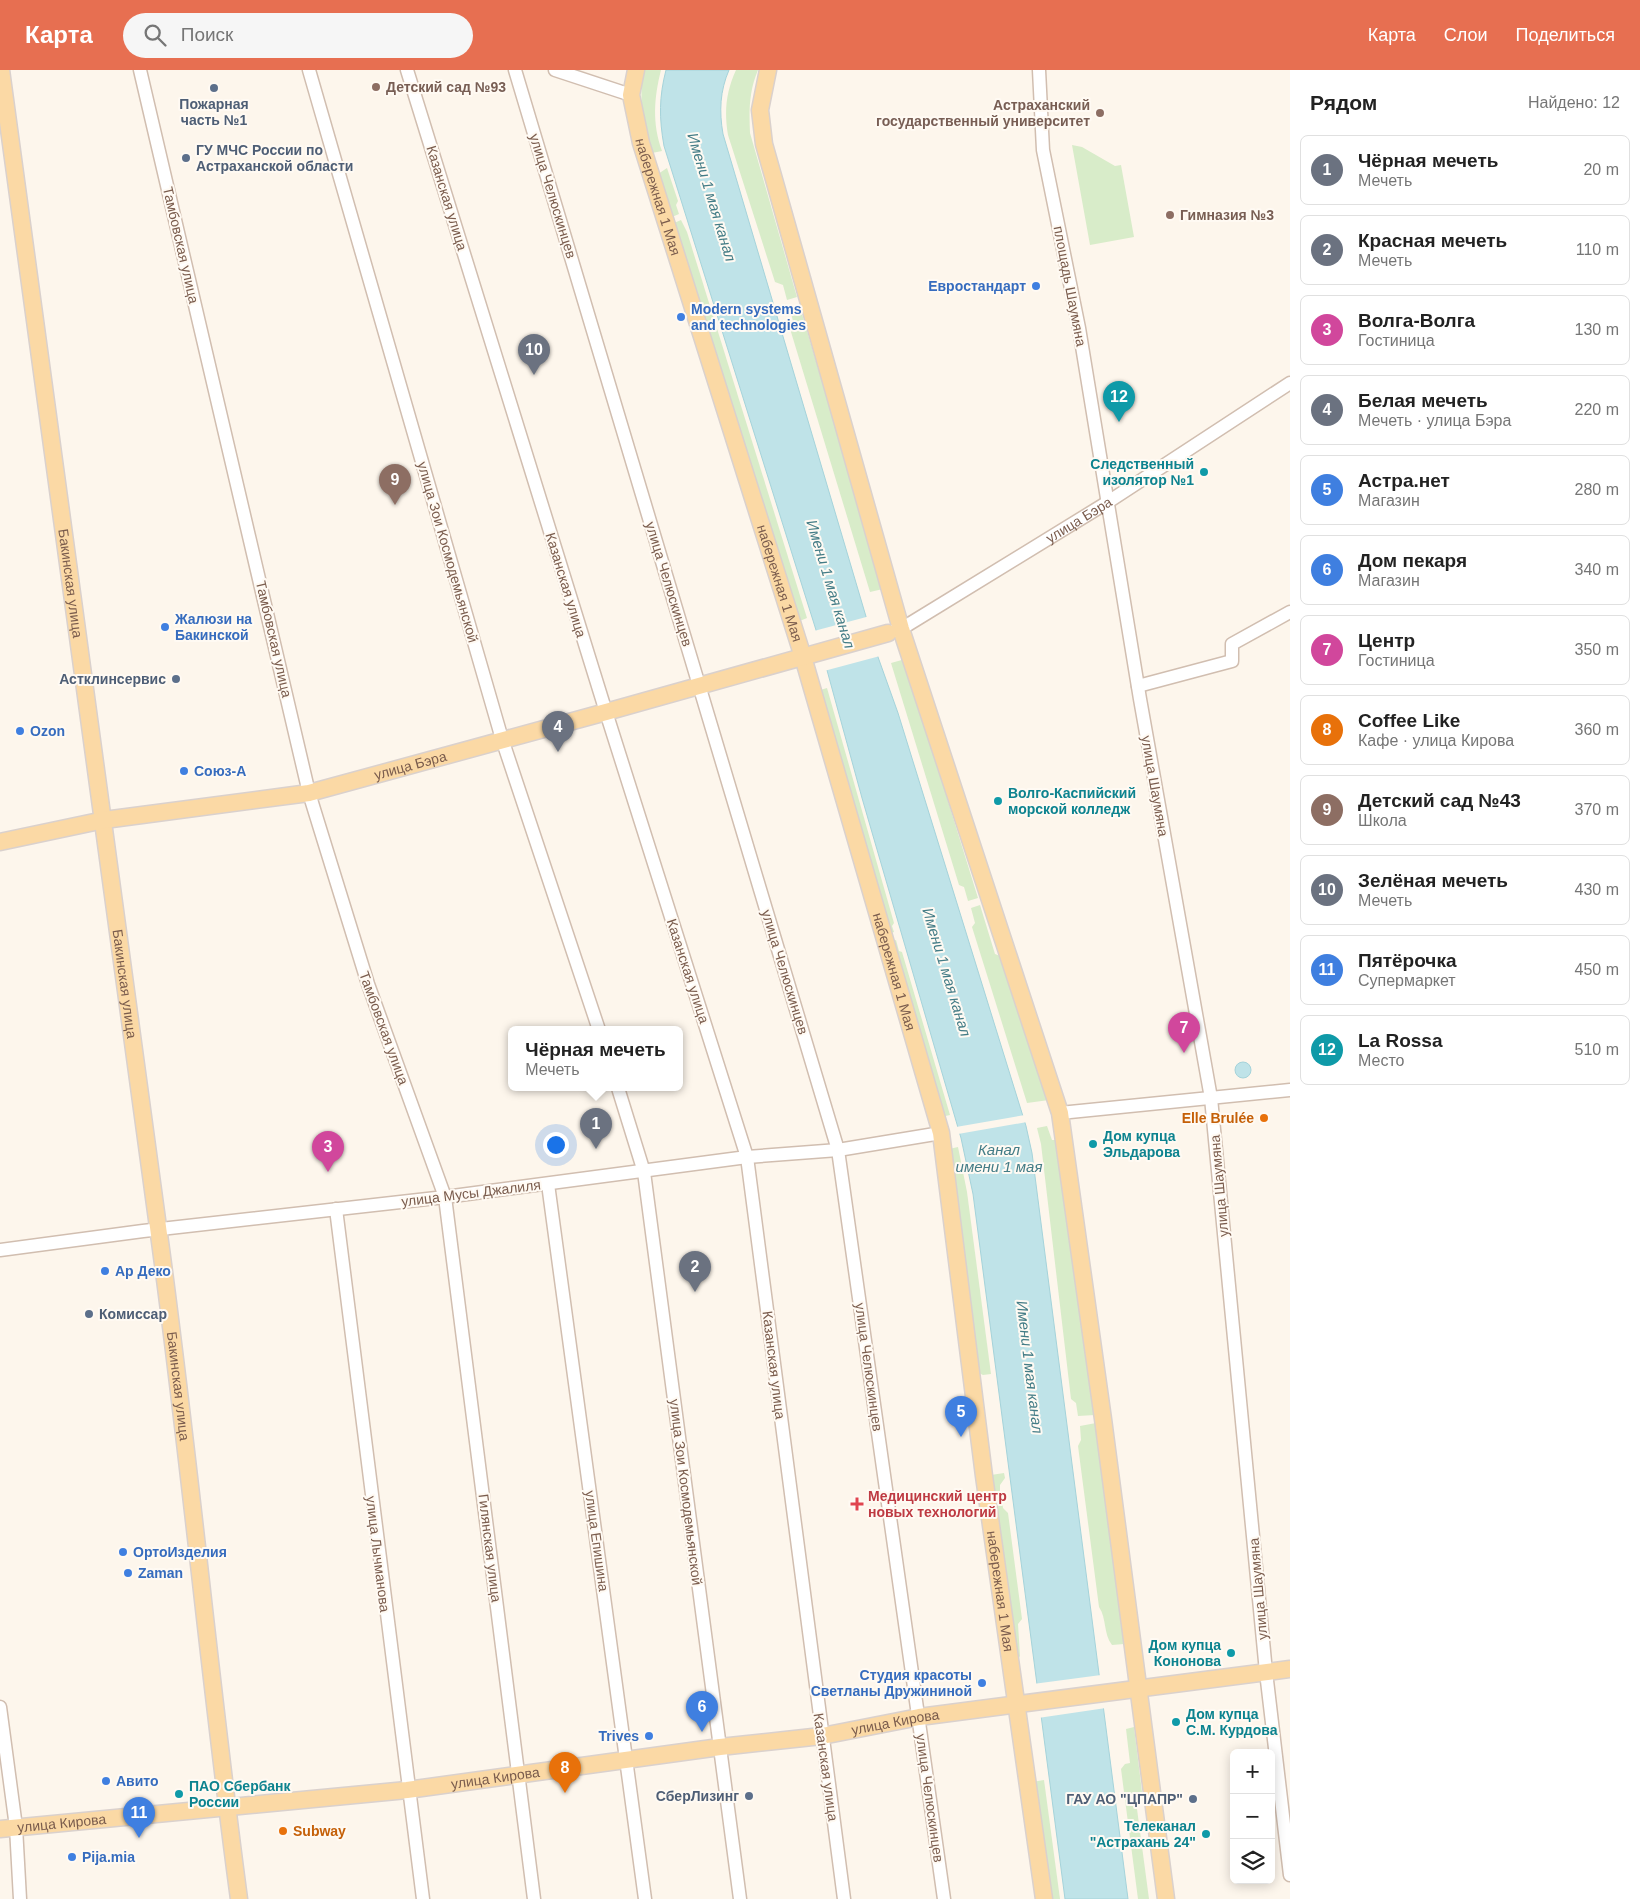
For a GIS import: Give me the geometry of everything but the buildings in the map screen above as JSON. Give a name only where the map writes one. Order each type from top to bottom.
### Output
[{"type":"main road","name":"Бакинская улица","points":[[1,70],[104,820],[122,978],[158,1229],[227,1808],[240,1899]]},
{"type":"main road","name":"набережная 1 Мая","points":[[636,70],[631,96],[641,143],[807,656],[941,1133],[982,1467],[1023,1704],[1044,1899]]},
{"type":"main road","points":[[768,70],[760,110],[764,144],[895,631],[1060,1113],[1103,1419],[1166,1899]]},
{"type":"main road","name":"улица Бэра","points":[[0,842],[104,820],[309,792],[606,712],[895,631]]},
{"type":"main road","points":[[1137,1688],[1290,1669]]},
{"type":"main road","name":"улица Кирова","points":[[8,1828],[407,1790],[627,1759],[822,1736],[919,1717],[1137,1688]]},
{"type":"street","name":"Тамбовская улица","points":[[140,70],[309,792],[368,984],[445,1197]]},
{"type":"street","name":"улица Зои Космодемьянской","points":[[309,70],[502,740],[598,1026]]},
{"type":"street","name":"Казанская улица","points":[[407,70],[606,712],[747,1157],[844,1899]]},
{"type":"street","name":"улица Челюскинцев","points":[[515,70],[838,1150],[944,1899]]},
{"type":"street","points":[[554,70],[631,96]]},
{"type":"street","name":"площадь Шаумяна","points":[[1039,70],[1043,150],[1079,328],[1108,502]]},
{"type":"street","name":"улица Бэра","points":[[895,631],[1108,502],[1290,383]]},
{"type":"street","name":"улица Шаумяна","points":[[1108,502],[1138,686],[1211,1098],[1266,1672],[1290,1875]]},
{"type":"street","points":[[1138,686],[1232,661],[1232,644],[1290,612]]},
{"type":"street","points":[[1060,1113],[1290,1090]]},
{"type":"street","name":"улица Зои Космодемьянской","points":[[619,1091],[644,1172],[740,1899]]},
{"type":"street","name":"улица Мусы Джалиля","points":[[0,1250],[158,1229],[445,1197],[747,1157],[838,1150],[941,1133]]},
{"type":"street","name":"улица Епишина","points":[[548,1184],[645,1899]]},
{"type":"street","name":"Гилянская улица","points":[[445,1197],[534,1899]]},
{"type":"street","name":"улица Лычманова","points":[[336,1209],[407,1790],[423,1899]]},
{"type":"street","points":[[0,1707],[8,1828],[20,1899]]},
{"type":"green space","points":[[644,70],[661,70],[655,120],[662,151],[652,153],[642,112],[641,91]]},
{"type":"green space","points":[[736,70],[758,70],[750,101],[750,133],[797,297],[787,300],[783,285],[775,282],[728,135],[727,102]]},
{"type":"green space","points":[[1072,145],[1082,147],[1115,166],[1121,165],[1134,237],[1090,245]]},
{"type":"green space","points":[[667,168],[678,201],[676,205],[679,214],[672,217],[658,174]]},
{"type":"green space","points":[[681,220],[687,232],[807,618],[797,622],[674,223]]},
{"type":"green space","points":[[800,307],[883,589],[870,592],[791,332],[794,325],[790,309]]},
{"type":"green space","points":[[909,658],[930,743],[978,898],[968,901],[964,887],[959,885],[891,663]]},
{"type":"green space","points":[[827,688],[894,923],[892,926],[894,932],[888,934],[817,691]]},
{"type":"green space","points":[[980,905],[995,954],[1005,958],[1049,1100],[1027,1103],[972,927],[975,923],[971,908]]},
{"type":"green space","points":[[896,940],[899,951],[902,952],[950,1115],[941,1117],[891,942]]},
{"type":"green space","points":[[1047,1126],[1052,1140],[1058,1140],[1095,1415],[1078,1416],[1076,1403],[1071,1399],[1041,1144],[1037,1128]]},
{"type":"green space","points":[[958,1147],[967,1192],[991,1374],[983,1375],[977,1372],[949,1149]]},
{"type":"green space","points":[[1096,1423],[1124,1644],[1112,1645],[1107,1636],[1099,1607],[1078,1446],[1081,1440],[1080,1426]]},
{"type":"green space","points":[[1004,1473],[1005,1478],[1000,1485],[1000,1493],[995,1495],[991,1475]]},
{"type":"green space","points":[[1002,1499],[1003,1508],[1008,1513],[1022,1619],[1018,1624],[1020,1656],[1016,1663],[995,1501]]},
{"type":"green space","points":[[1134,1727],[1143,1800],[1137,1809],[1149,1899],[1138,1899],[1121,1769],[1125,1764],[1130,1763],[1126,1729]]},
{"type":"green space","points":[[1044,1780],[1060,1899],[1048,1899],[1032,1782]]},
{"type":"water","name":"Канал имени 1 мая","points":[[666,70],[729,70],[721,101],[723,134],[878,657],[898,713],[1026,1126],[1032,1153],[1128,1899],[1065,1899],[973,1194],[961,1138],[862,798],[816,630],[664,146],[661,108]]},
{"type":"water","points":[[1243,1062],[1249,1064],[1251,1070],[1249,1076],[1243,1078],[1237,1076],[1235,1070],[1237,1064]]},
{"type":"pier","points":[[870,616],[880,656],[824,671],[814,631]]},
{"type":"pier","points":[[1025,1115],[1027,1122],[958,1134],[956,1127]]},
{"type":"pier","points":[[1101,1675],[1106,1708],[1038,1718],[1033,1684]]},
{"type":"place","name":"Детский сад №93","points":[[376,87]]},
{"type":"place","name":"Пожарная часть №1","points":[[214,88]]},
{"type":"place","name":"Астраханский государственный университет","points":[[1100,113]]},
{"type":"place","name":"ГУ МЧС России по Астраханской области","points":[[186,158]]},
{"type":"place","name":"Гимназия №3","points":[[1170,215]]},
{"type":"place","name":"Евроcтандарт","points":[[1036,286]]},
{"type":"place","name":"Modern systems and technologies","points":[[681,317]]},
{"type":"place","name":"Зелёная мечеть","points":[[534,375]]},
{"type":"place","name":"La Rossa","points":[[1119,422]]},
{"type":"place","name":"Следственный изолятор №1","points":[[1204,472]]},
{"type":"place","name":"Детский сад №43","points":[[395,505]]},
{"type":"place","name":"Жалюзи на Бакинской","points":[[165,627]]},
{"type":"place","name":"Астклинсервис","points":[[176,679]]},
{"type":"place","name":"Ozon","points":[[20,731]]},
{"type":"place","name":"Белая мечеть","points":[[558,752]]},
{"type":"place","name":"Союз-А","points":[[184,771]]},
{"type":"place","name":"Волго-Каспийский морской колледж","points":[[998,801]]},
{"type":"place","name":"Центр","points":[[1184,1053]]},
{"type":"place","name":"Elle Brulée","points":[[1264,1118]]},
{"type":"place","name":"Дом купца Эльдарова","points":[[1093,1144]]},
{"type":"place","name":"Чёрная мечеть","points":[[596,1149]]},
{"type":"place","name":"Волга-Волга","points":[[328,1172]]},
{"type":"place","name":"Ар Деко","points":[[105,1271]]},
{"type":"place","name":"Красная мечеть","points":[[695,1292]]},
{"type":"place","name":"Комиссар","points":[[89,1314]]},
{"type":"place","name":"Астра.нет","points":[[961,1437]]},
{"type":"place","name":"Медицинский центр новых технологий","points":[[857,1504]]},
{"type":"place","name":"ОртоИзделия","points":[[123,1552]]},
{"type":"place","name":"Zaman","points":[[128,1573]]},
{"type":"place","name":"Дом купца Кононова","points":[[1231,1653]]},
{"type":"place","name":"Студия красоты Светланы Дружининой","points":[[982,1683]]},
{"type":"place","name":"Дом купца С.М. Курдова","points":[[1176,1722]]},
{"type":"place","name":"Дом пекаря","points":[[702,1732]]},
{"type":"place","name":"Trives","points":[[649,1736]]},
{"type":"place","name":"Авито","points":[[106,1781]]},
{"type":"place","name":"Coffee Like","points":[[565,1793]]},
{"type":"place","name":"ПАО Сбербанк России","points":[[179,1794]]},
{"type":"place","name":"СберЛизинг","points":[[749,1796]]},
{"type":"place","name":"ГАУ АО \"ЦПАПР\"","points":[[1193,1799]]},
{"type":"place","name":"Subway","points":[[283,1831]]},
{"type":"place","name":"Телеканал \"Астрахань 24\"","points":[[1206,1834]]},
{"type":"place","name":"Пятёрочка","points":[[139,1838]]},
{"type":"place","name":"Pija.mia","points":[[72,1857]]},
{"type":"water label","name":"Имени 1 мая канал","points":[[712,197]]},
{"type":"water label","name":"Имени 1 мая канал","points":[[831,584]]},
{"type":"water label","name":"Имени 1 мая канал","points":[[947,972]]},
{"type":"water label","name":"Имени 1 мая канал","points":[[1030,1367]]}]
